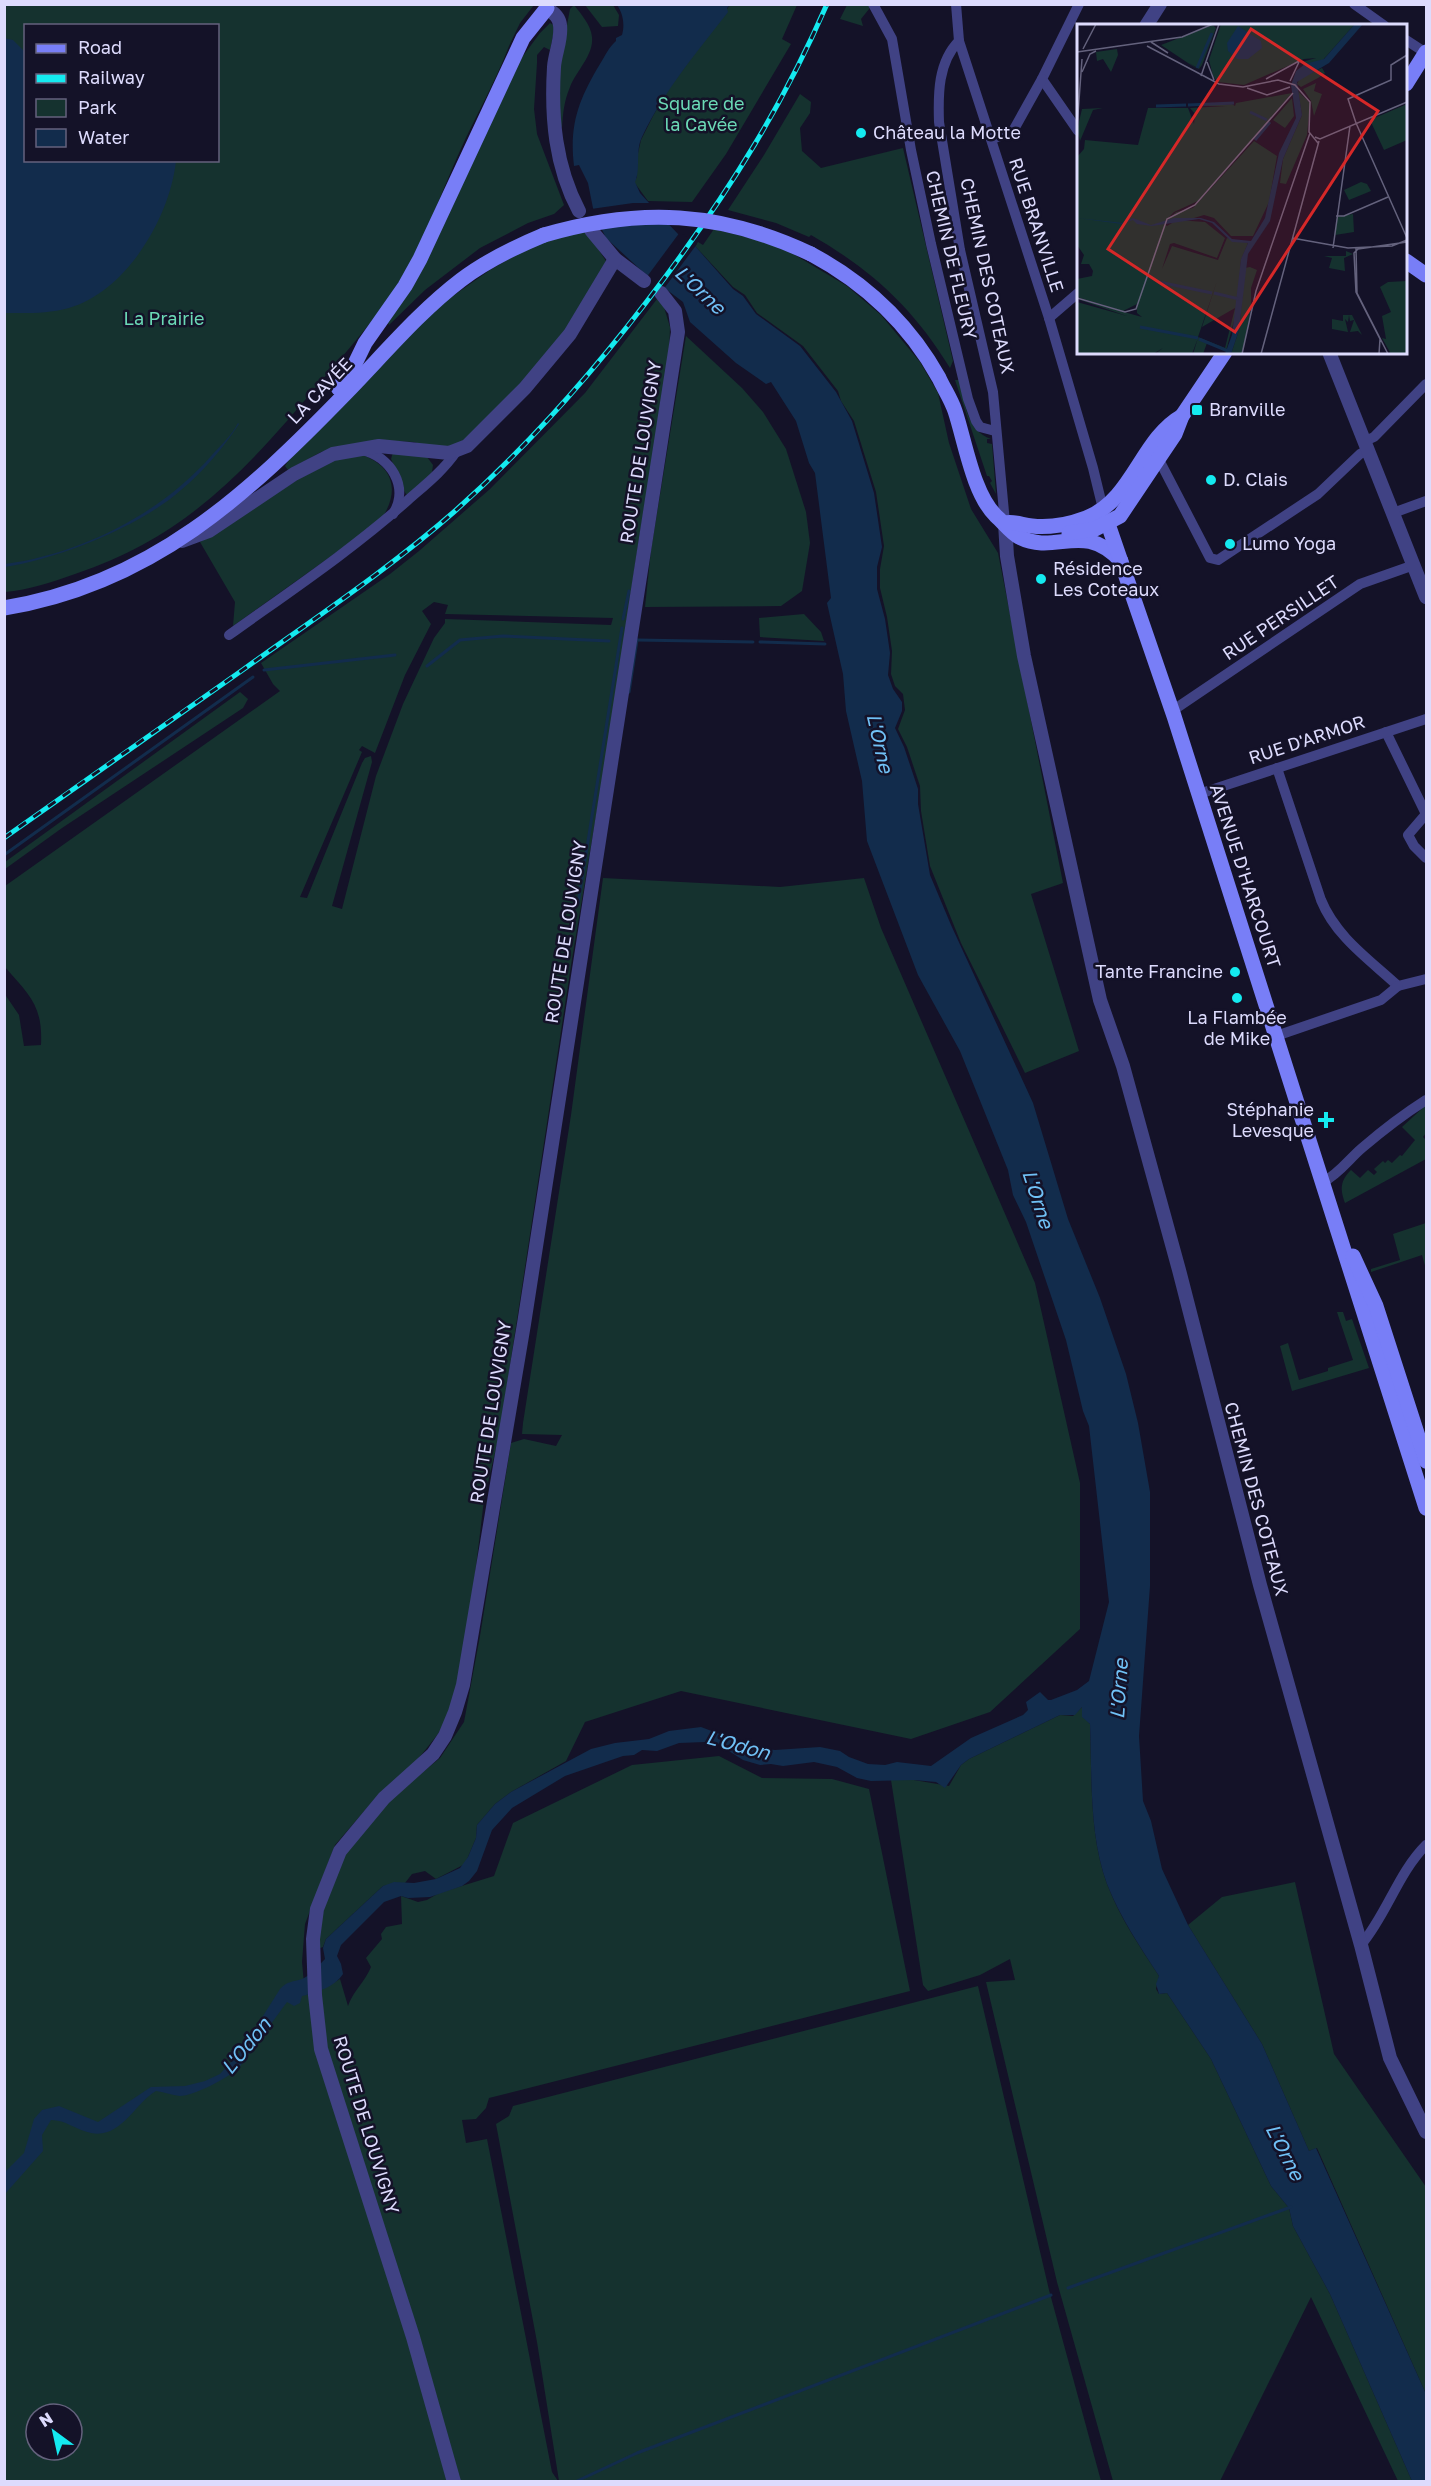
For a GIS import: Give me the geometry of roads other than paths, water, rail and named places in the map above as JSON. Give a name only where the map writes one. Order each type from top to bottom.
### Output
[{"type":"main road","points":[[4,608],[32,604],[108,578],[169,546],[232,502],[269,469],[273,455],[350,374],[365,343],[405,286],[420,259],[524,38],[547,8]]},
{"type":"main road","points":[[1407,82],[1426,53]]},
{"type":"main road","name":"LA CAVÉE","points":[[269,469],[397,339],[461,280],[513,249],[544,235],[607,219],[645,216],[685,217],[753,230],[811,254],[849,276],[872,294],[922,349],[954,407],[979,488],[994,514],[1018,537]]},
{"type":"main road","points":[[1407,262],[1426,275]]},
{"type":"main road","points":[[1005,523],[1013,521],[1032,526],[1058,524],[1084,518],[1120,516],[1155,452],[1175,434],[1182,416],[1224,354]]},
{"type":"main road","points":[[1018,537],[1082,531],[1106,517]]},
{"type":"main road","name":"AVENUE D'HARCOURT","points":[[1106,517],[1172,711],[1343,1241],[1358,1263],[1372,1296],[1420,1451],[1426,1508]]},
{"type":"main road","points":[[1018,537],[1035,542],[1094,542],[1113,553],[1123,563]]},
{"type":"main road","points":[[4,602],[32,604]]},
{"type":"street","name":"CHEMIN DE FLEURY","points":[[873,4],[890,30],[920,192],[971,411],[980,427],[996,431]]},
{"type":"street","name":"RUE BRANVILLE","points":[[956,4],[959,41],[1048,318],[1106,517]]},
{"type":"street","points":[[992,139],[1013,131],[1079,4]]},
{"type":"street","points":[[1147,24],[1160,4]]},
{"type":"street","points":[[1354,4],[1382,24]]},
{"type":"street","points":[[547,8],[558,17],[560,27],[554,63],[553,99],[557,148],[566,184],[579,211]]},
{"type":"street","name":"CHEMIN DES COTEAUX","points":[[959,41],[951,49],[942,75],[938,104],[939,122],[960,250],[993,392],[1007,556],[1024,656],[1100,1000],[1123,1066],[1179,1270],[1260,1585],[1361,1945],[1390,2058],[1422,2112],[1426,2132]]},
{"type":"street","points":[[1407,41],[1426,53]]},
{"type":"street","points":[[1042,79],[1077,130]]},
{"type":"street","points":[[591,230],[615,259],[644,281]]},
{"type":"street","points":[[229,636],[342,554],[392,514],[439,473],[456,452],[467,446],[494,422],[570,334],[615,259]]},
{"type":"street","name":"ROUTE DE LOUVIGNY","points":[[454,2481],[413,2337],[321,2049],[315,1995],[313,1940],[317,1909],[340,1851],[384,1798],[433,1754],[445,1736],[463,1685],[524,1324],[678,332],[675,311],[669,300],[661,293]]},
{"type":"street","points":[[1048,318],[1077,294]]},
{"type":"street","points":[[1330,354],[1426,597]]},
{"type":"street","points":[[1155,452],[1210,558],[1218,560],[1317,494],[1360,454],[1374,436],[1426,384]]},
{"type":"street","points":[[169,546],[209,531],[294,474],[322,459],[356,449],[389,446],[435,453],[456,452]]},
{"type":"street","points":[[356,449],[378,455],[390,466],[398,490],[398,501],[392,514]]},
{"type":"street","points":[[1393,513],[1426,501]]},
{"type":"street","name":"RUE PERSILLET","points":[[1172,711],[1360,584],[1414,565]]},
{"type":"street","name":"RUE D'ARMOR","points":[[1199,794],[1426,718]]},
{"type":"street","points":[[1386,732],[1426,813],[1408,835],[1414,846],[1426,858]]},
{"type":"street","points":[[1277,768],[1321,900],[1331,921],[1340,933],[1398,986]]},
{"type":"street","points":[[1276,1036],[1381,1000],[1398,986],[1426,979]]},
{"type":"street","points":[[1323,1182],[1333,1176],[1360,1149],[1404,1113],[1426,1100]]},
{"type":"street","points":[[1361,1945],[1375,1929],[1412,1863],[1426,1845]]},
{"type":"water","points":[[617,5],[730,5],[727,8],[728,12],[682,72],[651,120],[640,142],[635,182],[640,193],[659,214],[678,234],[695,246],[733,289],[743,296],[756,314],[800,346],[836,392],[852,421],[874,493],[882,547],[877,567],[877,589],[885,619],[890,653],[888,675],[893,689],[902,702],[902,711],[895,728],[918,789],[918,804],[930,875],[1033,1103],[1068,1219],[1100,1298],[1126,1374],[1138,1423],[1150,1492],[1150,1586],[1139,1736],[1143,1801],[1151,1821],[1162,1869],[1188,1925],[1262,2044],[1309,2151],[1316,2148],[1426,2394],[1426,2481],[1412,2481],[1330,2294],[1293,2226],[1289,2208],[1271,2186],[1211,2059],[1167,1993],[1159,1994],[1156,1984],[1159,1976],[1112,1896],[1097,1846],[1092,1805],[1090,1724],[1082,1717],[1082,1707],[1075,1715],[1060,1715],[969,1759],[961,1765],[945,1788],[936,1782],[871,1781],[857,1778],[837,1767],[814,1762],[783,1766],[760,1765],[743,1760],[718,1744],[705,1742],[679,1743],[657,1751],[642,1750],[634,1755],[623,1756],[565,1776],[512,1808],[492,1830],[477,1871],[462,1886],[430,1897],[401,1896],[384,1902],[341,1945],[337,1956],[343,1974],[339,1979],[324,1989],[302,1996],[300,2003],[294,2006],[287,2002],[238,2069],[210,2086],[186,2095],[156,2091],[111,2131],[91,2133],[51,2120],[42,2135],[43,2151],[5,2194],[5,2172],[24,2153],[34,2119],[42,2110],[59,2106],[98,2122],[151,2087],[185,2086],[220,2074],[241,2051],[280,1989],[288,1983],[305,1978],[325,1959],[323,1948],[326,1939],[383,1886],[394,1882],[414,1883],[436,1879],[460,1868],[468,1857],[476,1838],[477,1825],[495,1804],[511,1792],[591,1749],[615,1743],[649,1739],[669,1731],[701,1727],[757,1748],[775,1750],[820,1747],[840,1751],[868,1764],[885,1765],[897,1762],[931,1766],[971,1738],[1023,1715],[1028,1710],[1026,1702],[1040,1692],[1051,1700],[1077,1690],[1089,1681],[1109,1602],[1089,1426],[1083,1411],[1066,1340],[1026,1222],[1013,1195],[1008,1170],[960,1051],[918,975],[867,841],[862,781],[846,711],[843,674],[827,603],[831,598],[815,473],[809,463],[796,421],[771,382],[766,384],[736,363],[690,322],[683,302],[642,271],[606,238],[594,213],[588,183],[579,165],[574,166],[574,124],[581,101],[607,52],[616,38],[622,35],[623,19]]},
{"type":"water","name":"La Prairie","points":[[4,38],[13,40],[24,51],[24,162],[176,162],[172,183],[155,228],[127,269],[109,286],[90,299],[69,308],[37,313],[5,313]]},
{"type":"water","points":[[239,424],[226,442],[197,475],[181,490],[144,516],[73,549],[5,567],[5,564],[34,559],[91,540],[145,512],[192,476],[233,432]]},
{"type":"waterway","points":[[623,619],[629,591]]},
{"type":"waterway","points":[[578,904],[622,628]]},
{"type":"waterway","points":[[427,666],[460,640],[503,636],[609,641]]},
{"type":"waterway","points":[[637,640],[753,642]]},
{"type":"waterway","points":[[629,692],[637,640]]},
{"type":"waterway","points":[[760,642],[825,644]]},
{"type":"waterway","points":[[264,670],[395,655]]},
{"type":"waterway","points":[[4,855],[253,677]]},
{"type":"waterway","points":[[1068,2288],[1291,2207]]},
{"type":"waterway","points":[[575,2482],[637,2453],[1051,2295]]},
{"type":"railway","points":[[4,838],[378,573],[455,511],[512,457],[592,369],[642,308],[690,243],[734,178],[774,111],[827,4]]},
{"type":"place","name":"Château la Motte","points":[[861,133]]},
{"type":"place","name":"Branville","points":[[1197,410]]},
{"type":"place","name":"D. Clais","points":[[1211,480]]},
{"type":"place","name":"Lumo Yoga","points":[[1230,544]]},
{"type":"place","name":"Résidence Les Coteaux","points":[[1041,579]]},
{"type":"place","name":"Tante Francine","points":[[1235,972]]},
{"type":"place","name":"La Flambée de Mike","points":[[1237,998]]},
{"type":"place","name":"Stéphanie Levesque","points":[[1326,1120]]},
{"type":"park label","name":"Square de la Cavée","points":[[701,114]]},
{"type":"water label","name":"L'Orne","points":[[700,290]]},
{"type":"water label","name":"L'Orne","points":[[880,743]]},
{"type":"water label","name":"L'Orne","points":[[1038,1199]]},
{"type":"water label","name":"L'Orne","points":[[1119,1689]]},
{"type":"water label","name":"L'Odon","points":[[738,1745]]},
{"type":"water label","name":"L'Odon","points":[[246,2046]]},
{"type":"water label","name":"L'Orne","points":[[1285,2152]]}]
